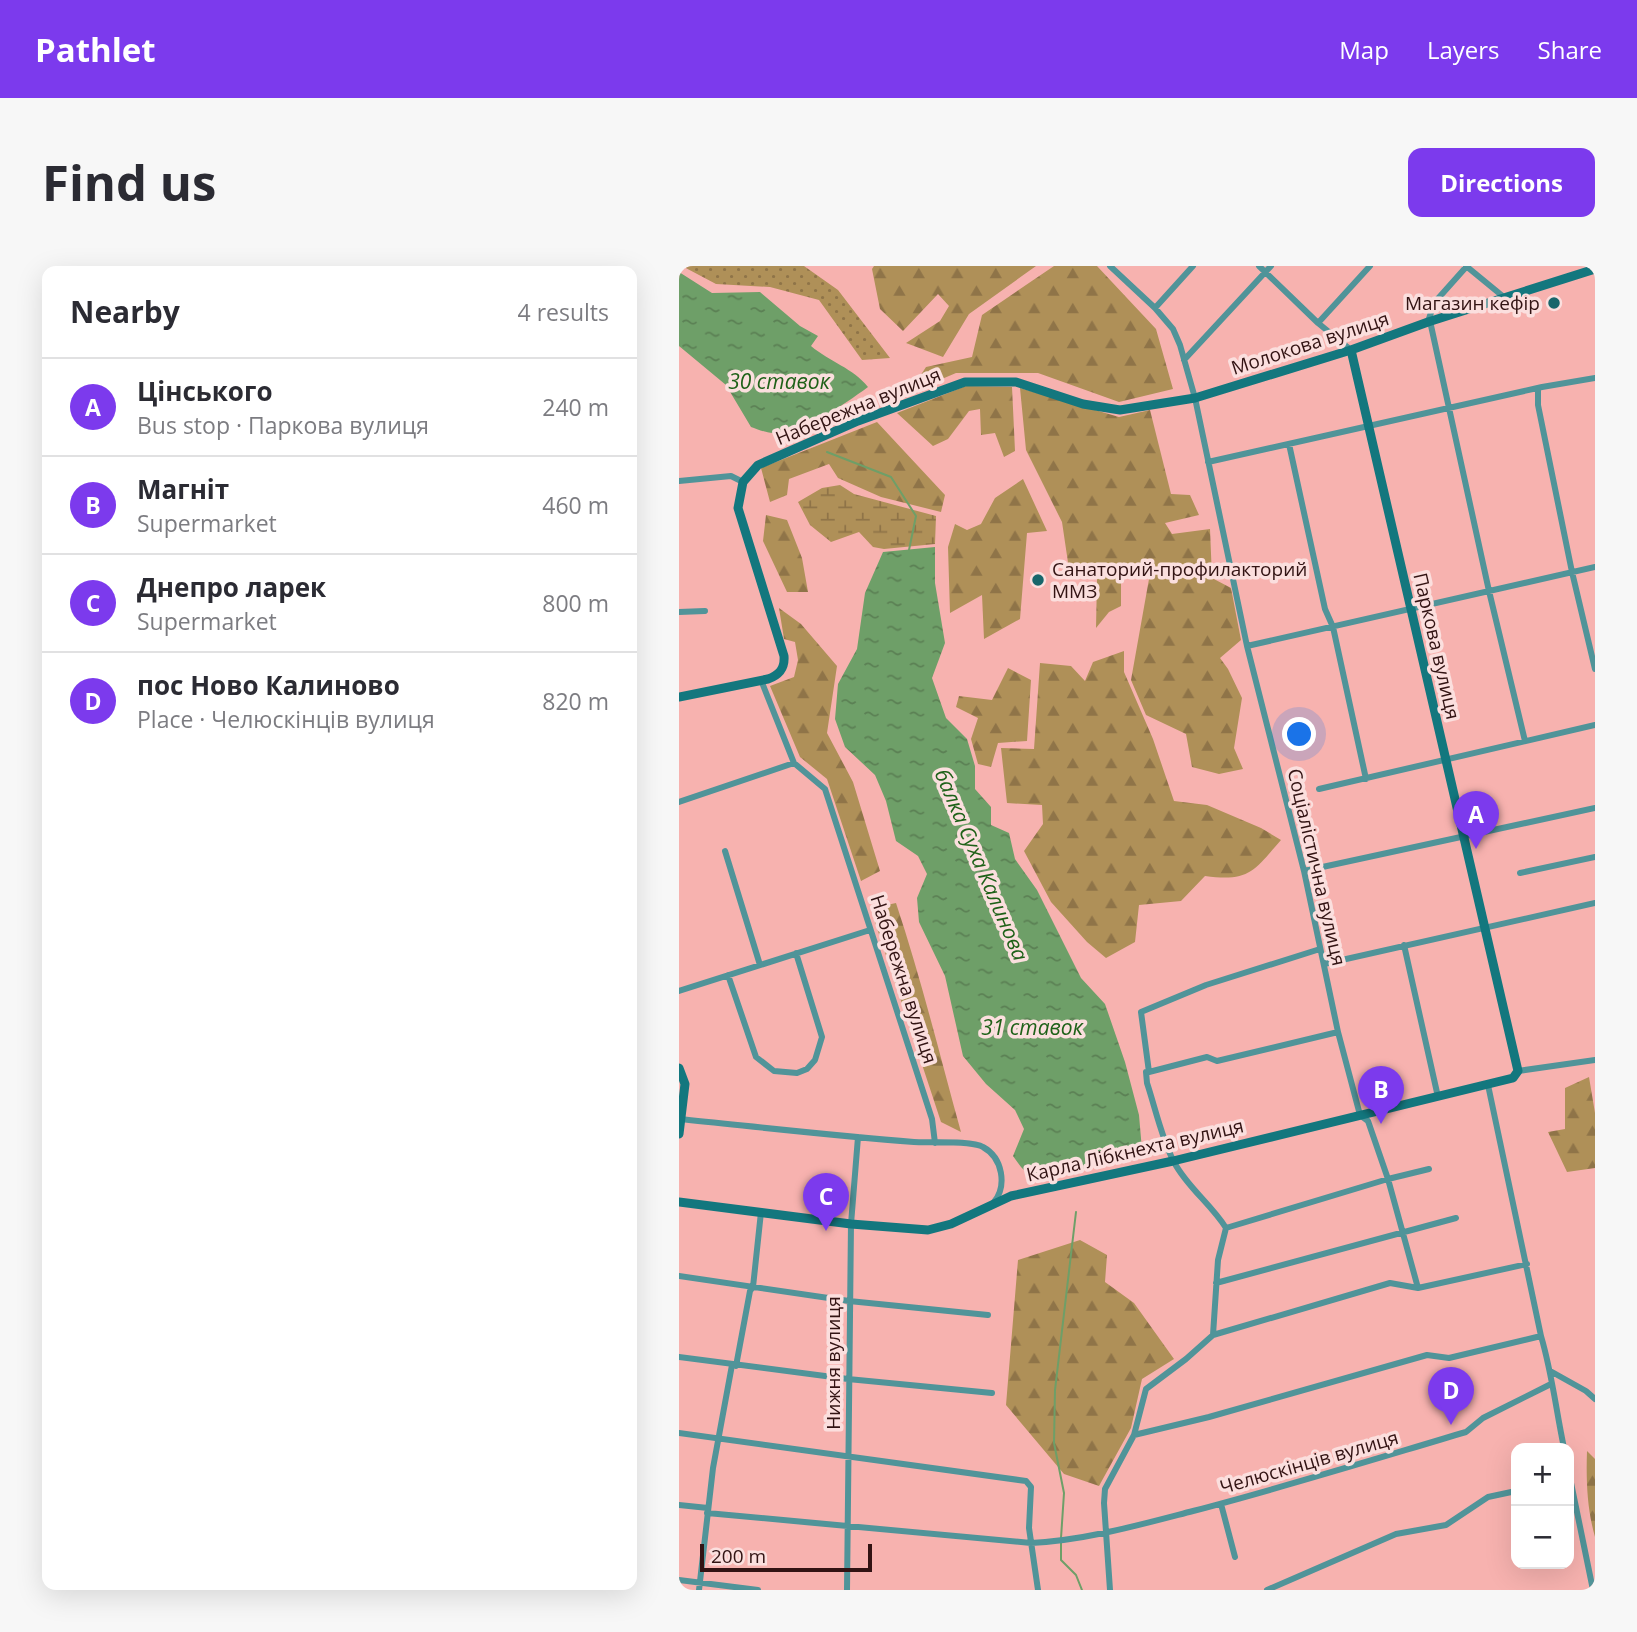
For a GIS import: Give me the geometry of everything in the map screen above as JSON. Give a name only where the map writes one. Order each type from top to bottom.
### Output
[{"type":"street","points":[[1155,308],[1193,266]]},
{"type":"street","points":[[1259,266],[1318,323],[1351,350]]},
{"type":"street","points":[[1184,360],[1271,266]]},
{"type":"street","points":[[1318,323],[1370,266]]},
{"type":"street","points":[[1505,298],[1466,266],[1434,303],[1429,322],[1525,741]]},
{"type":"street","name":"Соціалістична вулиця","points":[[1115,268],[1173,329],[1184,360],[1195,398],[1247,646],[1304,871],[1338,1032],[1360,1115],[1368,1121],[1388,1179],[1418,1289]]},
{"type":"street","name":"Молокова вулиця","points":[[1195,398],[1595,270]]},
{"type":"street","name":"Паркова вулиця","points":[[1351,350],[1518,1071]]},
{"type":"street","points":[[1208,463],[1449,407],[1595,378]]},
{"type":"street","name":"Набережна вулиця","points":[[743,482],[758,465],[858,421],[965,382],[1016,382],[1083,404],[1120,410],[1195,398]]},
{"type":"street","points":[[1538,388],[1538,405],[1595,669]]},
{"type":"street","points":[[1289,444],[1366,779]]},
{"type":"street","points":[[679,481],[731,476],[743,482],[737,508],[784,656],[782,670],[775,676],[679,697]]},
{"type":"street","points":[[1247,646],[1595,567]]},
{"type":"street","points":[[679,612],[705,611]]},
{"type":"street","name":"Набережна вулиця","points":[[761,680],[794,763],[825,789],[932,1119],[935,1143]]},
{"type":"street","points":[[1319,789],[1595,725]]},
{"type":"street","points":[[679,802],[794,763]]},
{"type":"street","points":[[1304,871],[1595,808]]},
{"type":"street","points":[[725,851],[760,965]]},
{"type":"street","points":[[1520,873],[1595,857]]},
{"type":"street","points":[[1324,964],[1595,903]]},
{"type":"street","points":[[679,990],[870,930]]},
{"type":"street","points":[[1404,945],[1439,1097]]},
{"type":"street","points":[[1149,1072],[1141,1012],[1206,985],[1320,949]]},
{"type":"street","points":[[728,975],[756,1058],[774,1071],[797,1073],[807,1069],[815,1060],[822,1037],[796,953]]},
{"type":"street","points":[[1213,1335],[1218,1260],[1226,1228],[1218,1215],[1193,1189],[1174,1161],[1147,1083],[1146,1072],[1207,1057],[1217,1061],[1338,1032]]},
{"type":"street","name":"Карла Лібкнехта вулиця","points":[[679,1202],[851,1224],[929,1230],[951,1224],[1011,1196],[1174,1161],[1488,1085],[1513,1078],[1518,1071],[1595,1060]]},
{"type":"street","points":[[679,1068],[685,1084],[679,1134]]},
{"type":"street","points":[[1488,1085],[1541,1336],[1552,1373],[1551,1384],[1563,1443]]},
{"type":"street","points":[[680,1119],[858,1137],[982,1145],[988,1149],[1002,1178],[1001,1194],[993,1204]]},
{"type":"street","name":"Нижня вулиця","points":[[847,1590],[849,1301],[851,1224],[858,1137]]},
{"type":"street","points":[[1226,1228],[1388,1179],[1429,1170]]},
{"type":"street","points":[[699,1587],[717,1439],[753,1287],[761,1212]]},
{"type":"street","points":[[1216,1283],[1457,1218]]},
{"type":"street","points":[[1110,1590],[1105,1534],[1105,1489],[1134,1435],[1146,1389],[1187,1359],[1213,1335],[1390,1283],[1418,1289],[1527,1264]]},
{"type":"street","points":[[679,1276],[849,1301],[988,1315]]},
{"type":"street","points":[[1134,1435],[1209,1417],[1427,1355],[1449,1358],[1541,1336]]},
{"type":"street","points":[[679,1357],[848,1379],[992,1393]]},
{"type":"street","points":[[1552,1373],[1586,1391],[1595,1399]]},
{"type":"street","name":"Челюскінців вулиця","points":[[679,1505],[820,1524],[1031,1543],[1105,1534],[1221,1504],[1466,1432],[1483,1418],[1551,1384]]},
{"type":"street","points":[[679,1433],[1027,1481],[1031,1487],[1031,1543],[1038,1590]]},
{"type":"street","points":[[1267,1590],[1397,1534],[1446,1525],[1488,1497],[1511,1491]]},
{"type":"street","points":[[1574,1501],[1593,1590]]},
{"type":"street","points":[[1221,1504],[1235,1557]]},
{"type":"street","points":[[679,1580],[699,1587],[758,1590]]},
{"type":"green space","points":[[682,266],[804,266],[838,290],[890,358],[862,360],[819,300],[770,287],[716,284]]},
{"type":"green space","points":[[874,266],[1036,266],[969,314],[943,357],[906,343],[940,321],[949,306],[938,294],[903,331],[880,309],[872,269]]},
{"type":"green space","points":[[1054,266],[1097,266],[1156,329],[1173,389],[1119,402],[1038,373],[956,373],[909,393],[926,367],[972,357],[982,315]]},
{"type":"green space","points":[[966,386],[1012,387],[1015,451],[1004,457],[995,433],[981,435],[980,409],[969,411],[948,439],[933,446],[897,413]]},
{"type":"green space","points":[[1020,388],[1119,417],[1150,410],[1171,494],[1190,495],[1199,515],[1165,523],[1172,534],[1210,529],[1212,578],[1231,588],[1241,640],[1220,658],[1242,698],[1234,748],[1243,769],[1219,774],[1192,767],[1186,734],[1146,715],[1131,680],[1149,579],[1134,563],[1121,572],[1121,606],[1109,612],[1096,628],[1097,579],[1070,576],[1062,522],[1026,450]]},
{"type":"green space","points":[[877,422],[945,495],[941,512],[881,497],[838,478],[829,464],[789,479],[787,495],[770,502],[761,468]]},
{"type":"green space","points":[[1023,479],[1047,531],[1027,533],[1020,619],[984,639],[982,595],[950,613],[948,547],[955,524],[967,530],[981,524],[995,498]]},
{"type":"green space","points":[[840,485],[854,494],[936,516],[935,544],[884,549],[873,547],[859,532],[831,542],[810,525],[798,502],[822,488]]},
{"type":"green space","points":[[766,515],[787,520],[802,558],[808,592],[787,592],[763,541]]},
{"type":"green space","points":[[779,608],[801,624],[837,666],[827,733],[853,782],[880,871],[861,881],[827,779],[800,757],[770,686],[794,677],[798,660],[795,642],[784,639]]},
{"type":"green space","points":[[1124,651],[1124,672],[1153,739],[1174,801],[1207,805],[1261,828],[1281,840],[1257,867],[1249,872],[1232,877],[1205,876],[1181,901],[1139,905],[1135,942],[1106,958],[1087,942],[1051,902],[1024,851],[1043,824],[1042,805],[1007,803],[1001,748],[1034,749],[1040,663],[1071,666],[1085,681],[1093,662]]},
{"type":"green space","points":[[1008,668],[1031,680],[1027,741],[998,743],[991,767],[978,764],[971,739],[978,718],[956,707],[959,696],[992,700]]},
{"type":"green space","points":[[896,903],[961,1132],[941,1122],[875,922],[882,906]]},
{"type":"green space","points":[[1589,1077],[1595,1113],[1595,1168],[1567,1172],[1548,1132],[1565,1129],[1565,1088]]},
{"type":"green space","points":[[1080,1240],[1107,1255],[1105,1282],[1134,1303],[1174,1359],[1142,1379],[1131,1428],[1099,1486],[1064,1474],[1006,1405],[1018,1260]]},
{"type":"green space","points":[[1587,1451],[1595,1459],[1595,1537],[1590,1516]]},
{"type":"water","name":"30 ставок","points":[[679,272],[712,293],[760,292],[800,326],[818,336],[811,346],[862,380],[868,387],[835,409],[798,428],[773,433],[751,427],[726,385],[679,346]]},
{"type":"water","name":"31 ставок","points":[[935,547],[935,583],[945,643],[932,678],[946,718],[967,739],[975,766],[975,789],[991,807],[991,825],[1009,833],[1015,859],[1037,890],[1081,978],[1105,1004],[1125,1062],[1139,1115],[1142,1150],[1134,1158],[1034,1180],[1013,1156],[1024,1129],[1015,1110],[986,1084],[963,1056],[945,976],[919,922],[917,898],[927,874],[918,856],[896,841],[886,801],[875,775],[845,747],[835,719],[838,684],[857,649],[865,593],[883,552]]},
{"type":"waterway","name":"балка Суха Калинова","points":[[827,452],[891,477],[916,516],[909,550]]},
{"type":"waterway","name":"балка Суха Калинова","points":[[1061,1538],[1064,1493],[1054,1443],[1055,1390],[1076,1212]]},
{"type":"waterway","name":"балка Суха Калинова","points":[[1061,1543],[1061,1560],[1076,1575],[1082,1590]]},
{"type":"place","name":"Магазин кефір","points":[[1554,303]]},
{"type":"place","name":"Санаторий-профилакторий ММЗ","points":[[1038,580]]},
{"type":"place","name":"Цінського","points":[[1476,849]]},
{"type":"place","name":"Магніт","points":[[1381,1124]]},
{"type":"place","name":"Днепро ларек","points":[[826,1231]]},
{"type":"place","name":"пос Ново Калиново","points":[[1451,1425]]}]
